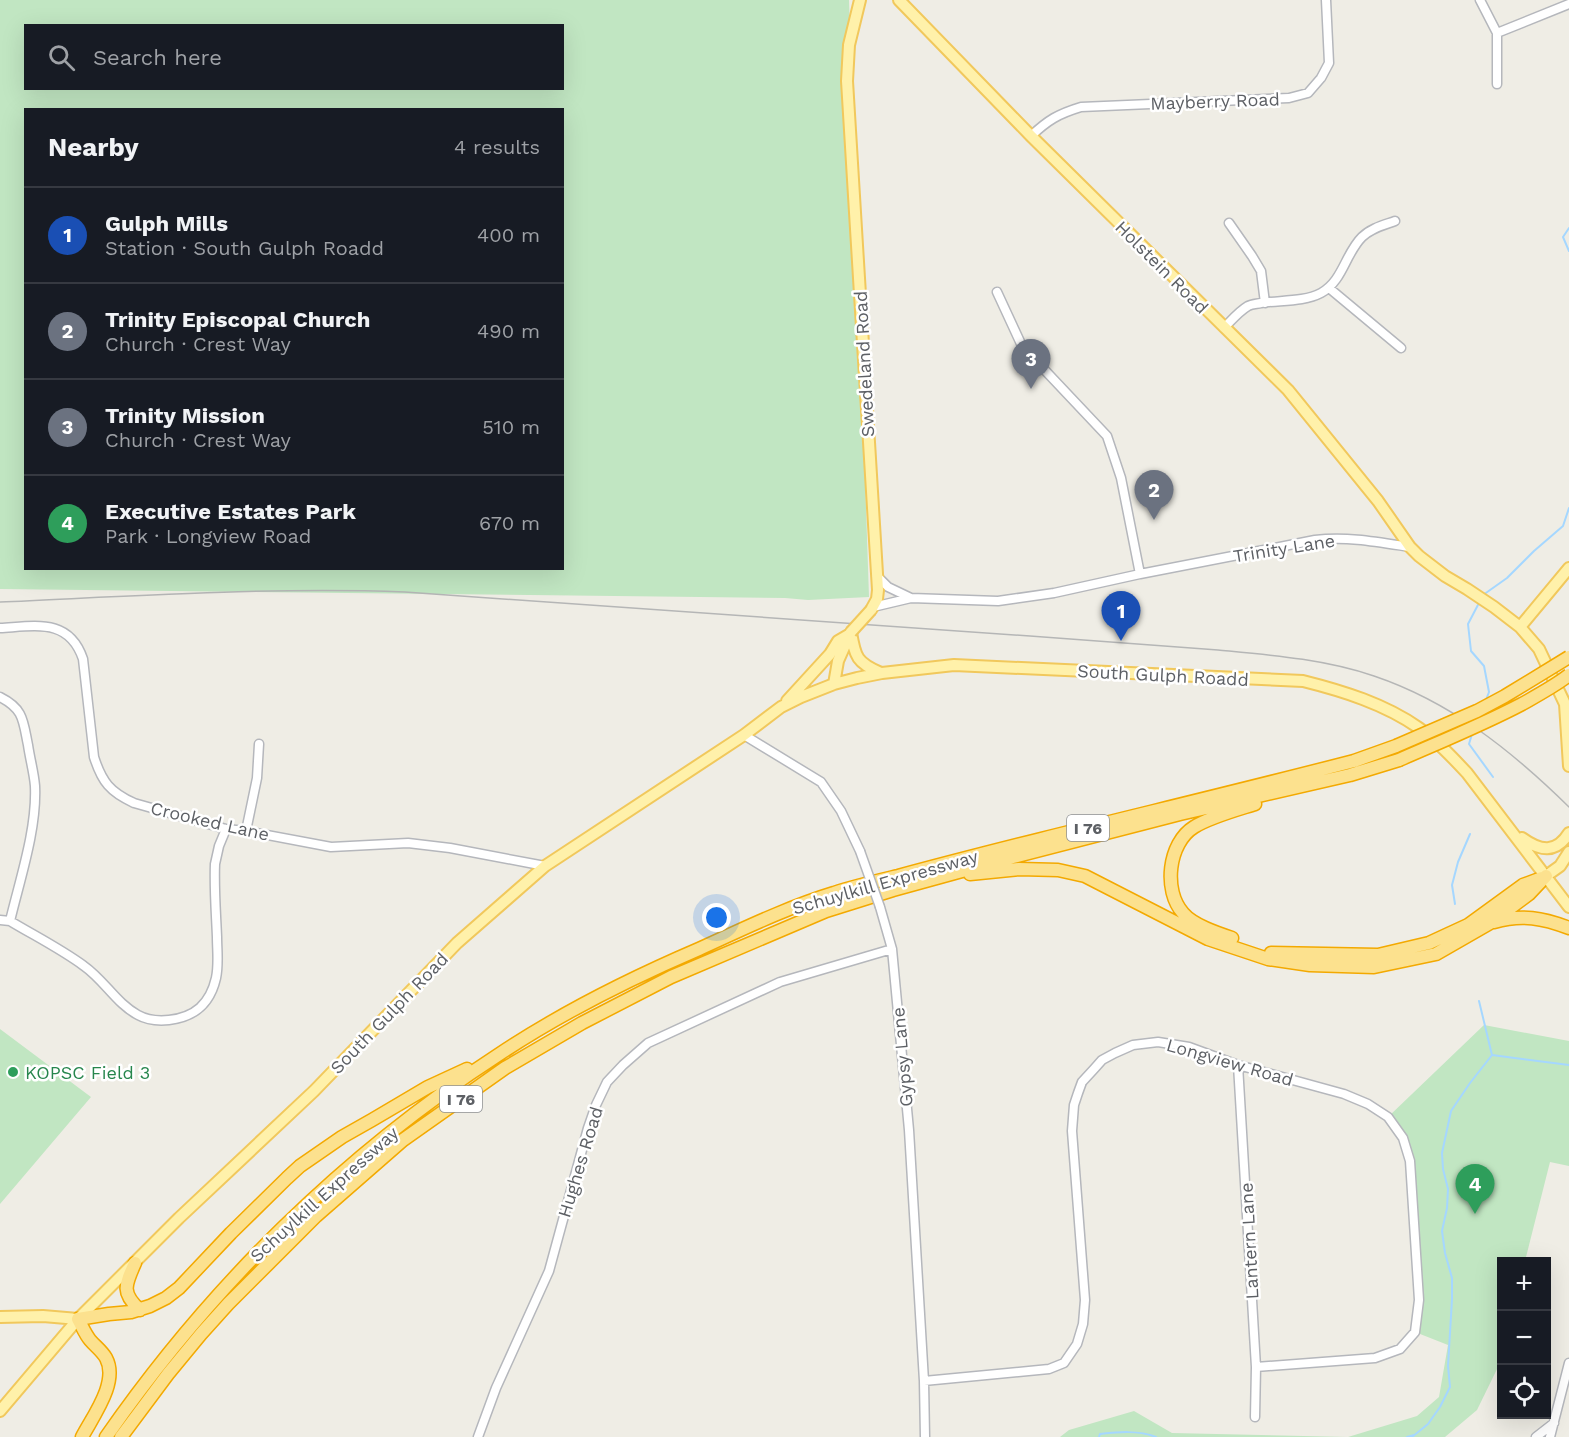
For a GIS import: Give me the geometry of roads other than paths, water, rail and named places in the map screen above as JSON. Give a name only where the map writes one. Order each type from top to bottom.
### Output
[{"type":"highway","name":"Schuylkill Expressway","points":[[106,1437],[159,1364],[241,1270],[313,1199],[354,1162],[464,1078],[499,1054],[588,1001],[780,912],[835,892],[1354,761],[1396,746],[1477,711],[1569,657]]},
{"type":"highway","name":"Schuylkill Expressway","points":[[121,1437],[201,1334],[316,1216],[403,1140],[505,1068],[582,1023],[671,977],[826,911],[1013,857],[1179,814],[1320,782],[1399,760],[1505,713],[1569,675]]},
{"type":"highway","points":[[1320,782],[1221,815],[1194,827],[1183,836],[1175,852],[1171,875],[1174,898],[1183,914],[1209,930],[1271,953],[1378,955],[1429,944],[1467,925],[1523,885],[1546,876]]},
{"type":"highway","points":[[893,890],[968,875],[1019,869],[1058,870],[1085,876],[1208,939],[1268,959],[1310,965],[1374,968],[1436,954],[1490,923],[1529,894],[1546,876]]},
{"type":"highway","points":[[1490,923],[1506,919],[1534,917],[1569,928]]},
{"type":"highway","points":[[82,1437],[106,1390],[110,1373],[105,1356],[89,1339],[78,1319],[140,1310],[159,1302],[179,1288],[287,1178],[315,1155],[429,1087],[499,1054]]},
{"type":"highway","points":[[135,1263],[127,1282],[127,1293],[129,1299],[140,1310]]},
{"type":"main road","name":"Swedeland Road","points":[[860,0],[849,45],[847,81],[877,576],[876,599],[872,608]]},
{"type":"main road","name":"Holstein Road","points":[[899,0],[1031,136],[1288,390],[1378,501],[1410,547]]},
{"type":"main road","points":[[1410,547],[1445,576],[1520,627],[1539,649],[1565,704],[1569,766]]},
{"type":"main road","points":[[1520,627],[1569,568]]},
{"type":"main road","points":[[781,707],[830,654],[838,642],[850,633],[872,608]]},
{"type":"main road","points":[[850,633],[860,662],[882,674]]},
{"type":"main road","points":[[834,684],[838,661],[850,633]]},
{"type":"main road","points":[[830,654],[828,671],[834,684]]},
{"type":"main road","name":"South Gulph Roadd","points":[[834,684],[882,674],[954,665],[1303,681],[1367,700],[1419,728],[1467,773],[1513,831]]},
{"type":"main road","name":"South Gulph Road","points":[[0,1411],[78,1319],[179,1218],[314,1091],[457,943],[544,866],[744,735],[781,707],[834,684]]},
{"type":"main road","points":[[1513,831],[1531,844],[1547,849],[1563,842],[1569,833]]},
{"type":"main road","points":[[1513,831],[1569,907]]},
{"type":"main road","points":[[1546,876],[1560,866],[1569,852]]},
{"type":"main road","points":[[0,1317],[43,1316],[78,1319]]},
{"type":"street","name":"Mayberry Road","points":[[1031,136],[1060,113],[1081,107],[1289,98],[1308,93],[1321,78],[1329,63],[1326,0]]},
{"type":"street","points":[[1480,0],[1497,33],[1497,84]]},
{"type":"street","points":[[1497,33],[1569,4]]},
{"type":"street","points":[[1224,328],[1250,305],[1304,298],[1319,294],[1329,288],[1338,278],[1362,237],[1377,227],[1395,220]]},
{"type":"street","points":[[1228,223],[1252,255],[1261,272],[1264,303]]},
{"type":"street","points":[[1329,288],[1401,348]]},
{"type":"street","points":[[997,292],[1022,346],[1107,436],[1120,478],[1140,574]]},
{"type":"street","name":"Trinity Lane","points":[[872,608],[911,598],[998,600],[1054,593],[1315,540],[1335,538],[1410,547]]},
{"type":"street","points":[[877,576],[888,587],[911,598]]},
{"type":"street","name":"Crooked Lane","points":[[0,628],[41,626],[64,632],[73,638],[80,648],[83,659],[94,757],[104,781],[122,798],[226,829],[331,847],[408,843],[450,848],[544,866]]},
{"type":"street","points":[[0,697],[19,710],[35,785],[33,829],[10,921]]},
{"type":"street","name":"Gypsy Lane","points":[[744,735],[821,782],[841,811],[860,851],[892,949],[909,1130],[924,1381],[925,1437]]},
{"type":"street","points":[[246,831],[257,778],[259,744]]},
{"type":"street","points":[[0,920],[10,921],[83,966],[96,975],[122,1003],[136,1014],[156,1020],[185,1017],[204,1003],[215,982],[218,963],[215,864],[226,829]]},
{"type":"street","name":"Hughes Road","points":[[478,1437],[496,1388],[549,1271],[588,1128],[607,1082],[648,1043],[780,982],[892,949]]},
{"type":"street","name":"Longview Road","points":[[924,1381],[1049,1369],[1064,1363],[1077,1344],[1083,1324],[1085,1300],[1072,1131],[1076,1099],[1082,1082],[1102,1060],[1133,1045],[1158,1042],[1189,1047],[1239,1065],[1344,1094],[1368,1104],[1388,1117],[1402,1138],[1410,1161],[1419,1300],[1415,1332],[1400,1349],[1375,1358],[1256,1367]]},
{"type":"street","name":"Lantern Lane","points":[[1239,1065],[1256,1367],[1255,1417]]},
{"type":"street","points":[[1550,1437],[1569,1363]]},
{"type":"street","points":[[1536,1437],[1554,1423]]},
{"type":"waterway","points":[[1569,228],[1563,237],[1569,251]]},
{"type":"waterway","points":[[1483,595],[1507,578],[1563,526],[1569,508]]},
{"type":"waterway","points":[[1480,601],[1468,624],[1471,651],[1484,666],[1489,692],[1486,700]]},
{"type":"waterway","points":[[1472,734],[1469,744],[1493,777]]},
{"type":"waterway","points":[[1455,904],[1452,885],[1458,862],[1470,834]]},
{"type":"waterway","points":[[1479,1001],[1492,1055],[1569,1065]]},
{"type":"waterway","points":[[1412,1437],[1428,1424],[1450,1387],[1448,1366],[1452,1278],[1442,1231],[1448,1189],[1442,1153],[1451,1111],[1492,1055]]},
{"type":"waterway","points":[[1099,1437],[1100,1434],[1128,1432],[1156,1437]]},
{"type":"waterway","points":[[1407,1437],[1414,1435]]},
{"type":"tram line","points":[[0,602],[253,591],[405,592],[1171,646],[1297,658],[1336,665],[1374,676],[1402,687],[1455,714],[1503,748],[1569,807]]},
{"type":"place","name":"Trinity Mission","points":[[1031,389]]},
{"type":"place","name":"Trinity Episcopal Church","points":[[1154,520]]},
{"type":"place","name":"Gulph Mills","points":[[1121,641]]},
{"type":"place","name":"KOPSC Field 3","points":[[13,1072]]},
{"type":"place","name":"Executive Estates Park","points":[[1475,1214]]}]
